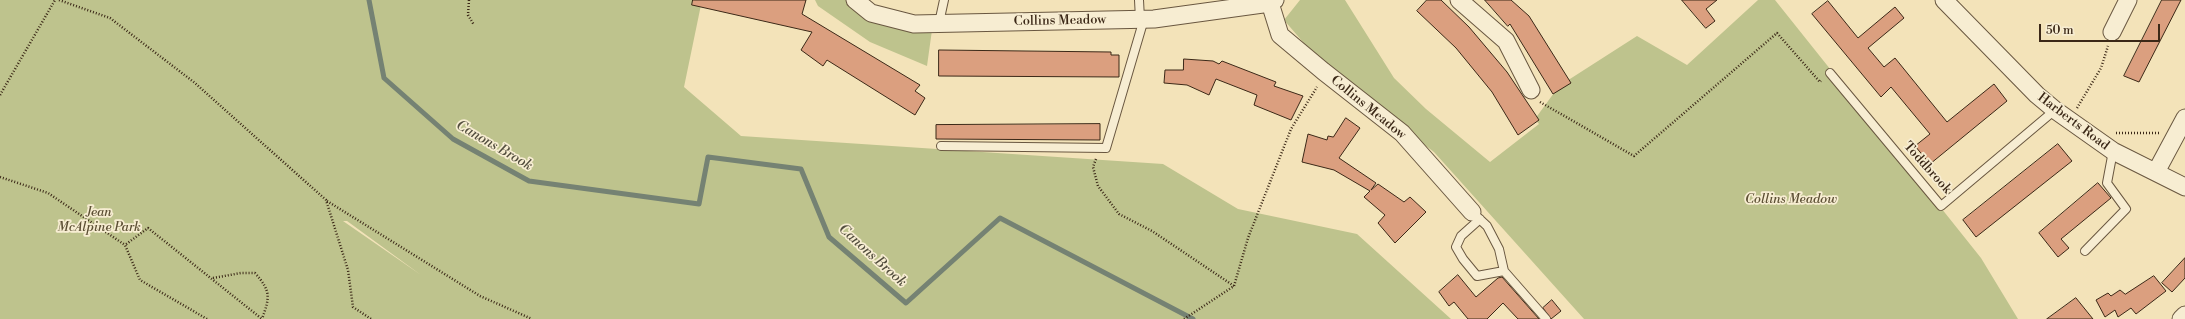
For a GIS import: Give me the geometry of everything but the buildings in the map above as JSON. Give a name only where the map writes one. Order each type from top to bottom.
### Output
[{"type":"street","name":"Collins Meadow","points":[[855,0],[871,13],[914,24],[1142,19],[1274,1],[1280,35],[1326,74],[1402,132],[1476,216]]},
{"type":"street","points":[[1459,0],[1506,41],[1531,90]]},
{"type":"street","points":[[2112,32],[2128,0]]},
{"type":"street","name":"Harberts Road","points":[[1951,2],[2037,95],[2054,110],[2113,151],[2185,187]]},
{"type":"street","points":[[2156,172],[2185,118]]},
{"type":"street","points":[[2181,319],[2185,315]]},
{"type":"lane","points":[[939,23],[944,0]]},
{"type":"lane","points":[[941,146],[1106,148],[1142,19],[1139,0]]},
{"type":"lane","name":"Toddbrook","points":[[1830,73],[1941,206],[2054,110]]},
{"type":"lane","points":[[2085,251],[2126,209],[2107,183],[2113,151]]},
{"type":"lane","points":[[1504,271],[1477,276],[1456,247],[1461,236],[1476,216],[1487,226],[1499,249],[1504,271],[1546,319]]},
{"type":"path","points":[[0,95],[54,0]]},
{"type":"path","points":[[59,0],[110,18],[195,83],[326,200],[480,296],[532,319]]},
{"type":"path","points":[[469,0],[468,15],[474,25]]},
{"type":"path","points":[[1531,90],[1540,101],[1634,156],[1777,32],[1820,82],[1830,73]]},
{"type":"path","points":[[2070,120],[2101,68],[2112,32]]},
{"type":"path","points":[[1184,319],[1234,286],[1248,238],[1291,128],[1326,74]]},
{"type":"path","points":[[2114,133],[2177,134]]},
{"type":"path","points":[[1101,148],[1093,166],[1094,174],[1098,186],[1119,214],[1152,231],[1234,286]]},
{"type":"path","points":[[0,177],[48,193],[125,245],[140,280],[207,319]]},
{"type":"path","points":[[326,200],[348,270],[352,307],[371,319]]},
{"type":"path","points":[[125,245],[148,228],[213,278],[262,319],[269,301],[265,284],[255,273],[241,273],[213,278]]},
{"type":"green space","name":"Jean McAlpine Park","points":[[0,0],[702,0],[684,87],[741,136],[1163,164],[1238,209],[1357,234],[1451,319],[0,319]],"holes":[[[343,221],[347,221],[421,275]]]},
{"type":"green space","points":[[815,0],[849,0],[932,30],[927,66],[870,42],[818,6]]},
{"type":"green space","name":"Collins Meadow","points":[[1300,0],[1345,0],[1394,78],[1426,109],[1490,162],[1539,124],[1535,119],[1559,86],[1637,36],[1687,65],[1758,0],[1775,0],[1981,258],[2018,319],[1584,319],[1434,152],[1327,70],[1284,20]]},
{"type":"waterway","name":"Canons Brook","points":[[369,0],[384,78],[453,139],[529,181],[699,204],[708,157],[801,169],[829,237],[906,303],[1000,218],[1193,319]]}]
